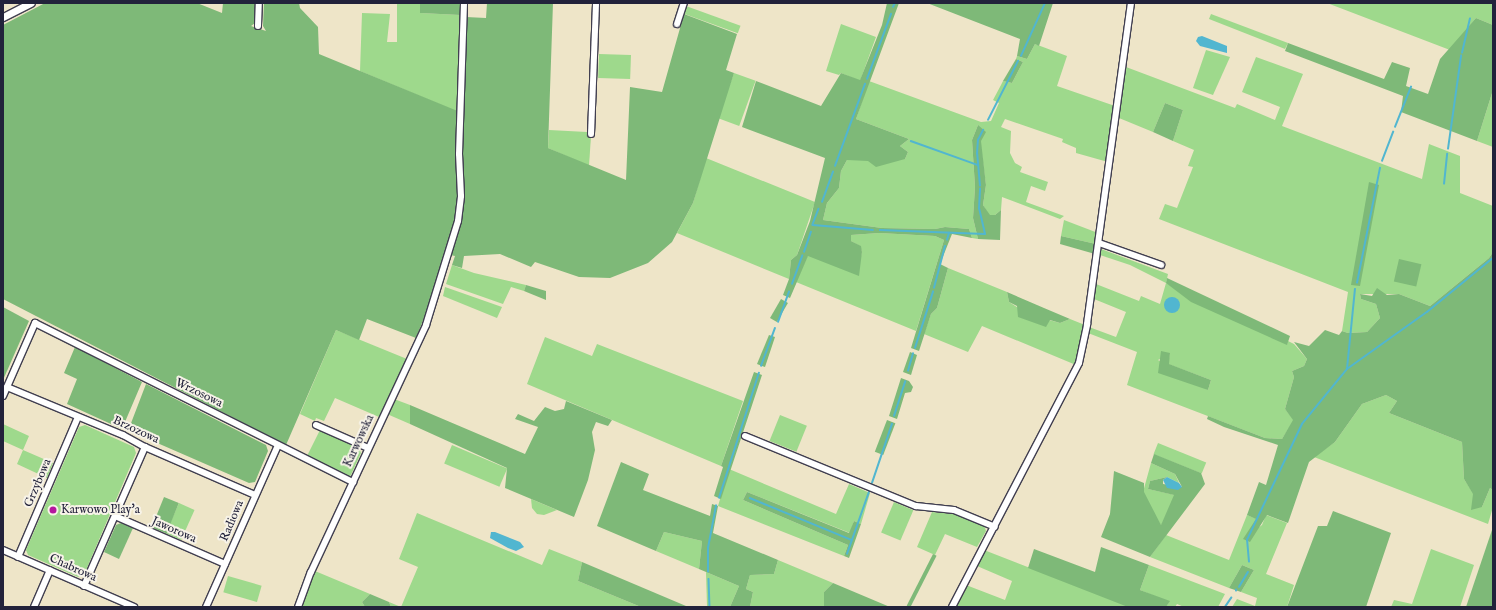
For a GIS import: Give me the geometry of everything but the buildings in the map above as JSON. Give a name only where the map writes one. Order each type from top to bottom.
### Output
[{"type":"street","points":[[3,17],[31,3]]},
{"type":"street","points":[[258,26],[259,3]]},
{"type":"street","name":"Karwowska","points":[[298,607],[311,572],[426,325],[440,284],[460,210],[459,154],[464,3]]},
{"type":"street","points":[[591,134],[596,3]]},
{"type":"street","points":[[676,24],[684,3]]},
{"type":"street","points":[[952,607],[995,527],[1079,363],[1099,243],[1132,3]]},
{"type":"street","points":[[1099,243],[1161,265]]},
{"type":"street","name":"Wrzosowa","points":[[7,387],[35,323],[353,482]]},
{"type":"street","points":[[3,396],[7,387]]},
{"type":"street","name":"Brzozowa","points":[[7,387],[123,435],[145,447],[255,495]]},
{"type":"street","name":"Grzybowa","points":[[18,557],[78,417]]},
{"type":"street","points":[[316,425],[368,448]]},
{"type":"street","points":[[745,436],[916,506],[954,510],[995,527]]},
{"type":"street","name":"Radiowa","points":[[206,607],[278,445]]},
{"type":"street","points":[[84,586],[145,447]]},
{"type":"street","name":"Jaworowa","points":[[115,516],[226,564]]},
{"type":"street","name":"Chabrowa","points":[[3,550],[125,605],[134,607]]},
{"type":"street","points":[[34,607],[50,570]]},
{"type":"green space","points":[[45,3],[197,3],[222,13],[223,3],[255,3],[255,23],[251,26],[266,31],[263,26],[264,3],[299,3],[300,8],[318,27],[319,54],[460,112],[466,17],[486,18],[487,3],[553,3],[548,148],[626,180],[630,87],[662,92],[684,14],[737,34],[726,70],[734,73],[693,203],[672,242],[648,263],[610,278],[579,277],[535,262],[531,267],[500,254],[464,256],[462,268],[452,265],[455,256],[445,254],[434,293],[416,338],[367,319],[359,340],[336,330],[286,445],[3,299],[3,25]]},
{"type":"green space","points":[[397,3],[420,3],[420,13],[460,15],[458,112],[360,71],[362,13],[390,14],[387,42],[397,42]]},
{"type":"green space","points":[[420,3],[461,3],[460,15],[420,13]]},
{"type":"green space","points":[[887,3],[899,3],[856,119],[909,139],[900,146],[908,152],[905,159],[876,167],[868,161],[847,160],[841,171],[839,188],[827,203],[823,220],[882,228],[935,229],[945,227],[969,229],[972,238],[952,234],[940,264],[948,268],[937,308],[931,314],[919,351],[911,348],[944,240],[935,236],[879,233],[851,235],[851,241],[861,246],[862,252],[859,276],[808,256],[790,298],[783,295],[789,279],[791,260],[797,255],[810,221],[825,158],[742,127],[756,81],[821,106],[841,73],[860,80],[882,25]]},
{"type":"green space","points":[[927,3],[1053,3],[1039,46],[1035,44],[1027,59],[1017,56],[1020,39]]},
{"type":"green space","points":[[1327,3],[1493,3],[1493,25],[1476,18],[1450,50]]},
{"type":"green space","points":[[686,6],[741,26],[738,33],[683,14]]},
{"type":"green space","points":[[1211,14],[1288,43],[1285,49],[1209,19]]},
{"type":"green space","points":[[1476,18],[1493,25],[1493,90],[1477,141],[1401,112],[1403,96],[1285,51],[1288,43],[1384,79],[1392,62],[1410,68],[1406,86],[1428,94],[1440,59]]},
{"type":"green space","points":[[841,24],[876,37],[860,81],[841,73],[839,75],[826,71]]},
{"type":"green space","points":[[1035,44],[1067,56],[1057,86],[1115,106],[1108,162],[1076,153],[1076,148],[1062,142],[1063,139],[1005,119],[1001,127],[1011,131],[1010,153],[1015,163],[1022,167],[1020,172],[1048,182],[1045,191],[1031,186],[1026,202],[1064,216],[1060,219],[1002,197],[1001,210],[995,215],[989,215],[983,205],[986,185],[978,125],[972,140],[975,187],[973,218],[978,239],[972,238],[969,229],[945,227],[935,229],[882,228],[823,220],[827,203],[839,188],[841,171],[847,160],[905,159],[908,152],[900,146],[909,139],[856,119],[869,81],[981,122],[991,121],[999,103],[993,100],[1003,81],[1012,83],[1023,62],[1016,59],[1017,56],[1027,59]]},
{"type":"green space","points":[[1206,50],[1230,57],[1213,95],[1193,88]]},
{"type":"green space","points":[[599,54],[631,55],[630,79],[598,78]]},
{"type":"green space","points":[[1256,57],[1303,74],[1282,126],[1422,179],[1429,144],[1460,156],[1460,193],[1493,206],[1493,252],[1489,258],[1430,306],[1399,294],[1360,294],[1361,299],[1376,304],[1380,318],[1367,332],[1348,333],[1342,331],[1348,292],[1159,219],[1165,204],[1177,208],[1193,167],[1188,166],[1194,150],[1173,141],[1183,110],[1165,103],[1153,132],[1119,118],[1126,67],[1235,108],[1237,104],[1275,120],[1280,107],[1242,92]]},
{"type":"green space","points":[[1016,59],[1023,62],[1012,83],[1003,81]]},
{"type":"green space","points":[[734,73],[756,81],[739,126],[718,118]]},
{"type":"green space","points":[[1493,90],[1493,147],[1477,141]]},
{"type":"green space","points":[[1165,103],[1183,110],[1173,141],[1153,132]]},
{"type":"green space","points":[[978,125],[986,132],[981,141],[986,185],[983,205],[990,215],[995,215],[1001,210],[1000,240],[978,239],[973,218],[975,187],[972,140]]},
{"type":"green space","points":[[549,130],[587,132],[591,136],[589,166],[548,148]]},
{"type":"green space","points":[[706,158],[815,202],[797,255],[791,260],[789,279],[677,233],[693,203]]},
{"type":"green space","points":[[1369,182],[1379,185],[1360,286],[1351,285]]},
{"type":"green space","points":[[1064,220],[1098,233],[1096,244],[1061,236]]},
{"type":"green space","points":[[879,233],[935,236],[944,240],[916,331],[796,282],[808,255],[859,264],[862,252],[860,246],[851,241],[851,235]]},
{"type":"green space","points":[[1061,236],[1096,244],[1095,254],[1060,244]]},
{"type":"green space","points":[[1101,249],[1168,274],[1166,283],[1130,265],[1100,255]]},
{"type":"green space","points":[[1493,252],[1493,490],[1490,488],[1482,507],[1471,510],[1473,494],[1464,479],[1462,442],[1389,413],[1397,401],[1386,395],[1362,404],[1335,442],[1309,462],[1288,523],[1267,515],[1250,542],[1243,539],[1256,519],[1247,515],[1259,482],[1266,485],[1278,445],[1224,427],[1207,419],[1208,416],[1265,438],[1282,439],[1293,420],[1285,409],[1294,377],[1292,371],[1304,366],[1307,359],[1294,342],[1309,346],[1325,330],[1339,335],[1342,331],[1348,333],[1367,332],[1380,318],[1376,304],[1361,299],[1360,294],[1372,296],[1377,288],[1387,295],[1399,294],[1430,306],[1489,258]]},
{"type":"green space","points":[[1399,259],[1421,264],[1416,287],[1394,281]]},
{"type":"green space","points":[[452,265],[474,273],[526,285],[524,291],[511,287],[503,304],[446,284]]},
{"type":"green space","points":[[948,268],[1007,292],[1009,302],[1046,326],[1049,320],[1060,323],[1070,319],[1085,325],[1076,365],[982,326],[968,352],[924,334],[931,314],[937,308]]},
{"type":"green space","points":[[1167,278],[1290,336],[1287,345],[1191,302],[1166,283]]},
{"type":"green space","points":[[1166,283],[1287,344],[1288,341],[1294,344],[1307,359],[1304,366],[1292,371],[1294,377],[1285,409],[1294,420],[1282,439],[1265,438],[1127,385],[1137,352],[1088,333],[1089,327],[1116,337],[1126,312],[1094,299],[1096,284],[1139,301],[1141,296],[1160,304]],"holes":[[[1170,353],[1168,364],[1211,380],[1208,390],[1158,360]]]},
{"type":"green space","points":[[526,285],[546,291],[546,300],[524,291]]},
{"type":"green space","points":[[445,287],[502,307],[497,318],[443,296]]},
{"type":"green space","points":[[1007,292],[1070,319],[1060,323],[1050,320],[1046,327],[1018,317],[1017,306],[1009,302]]},
{"type":"green space","points":[[781,299],[788,303],[777,322],[770,318]]},
{"type":"green space","points":[[3,307],[29,321],[3,380]]},
{"type":"green space","points":[[336,330],[407,359],[379,417],[335,398],[324,421],[316,418],[315,421],[300,414]]},
{"type":"green space","points":[[769,335],[775,337],[765,367],[757,364]]},
{"type":"green space","points":[[545,337],[592,356],[597,344],[743,401],[721,466],[527,384]]},
{"type":"green space","points":[[75,347],[142,382],[122,429],[67,404],[77,379],[64,373]]},
{"type":"green space","points":[[1161,351],[1170,353],[1169,364],[1211,380],[1208,390],[1158,373]]},
{"type":"green space","points":[[910,352],[917,355],[911,375],[903,372]]},
{"type":"green space","points":[[754,372],[762,375],[721,499],[714,496],[723,467],[721,466]]},
{"type":"green space","points":[[901,378],[909,381],[913,387],[911,392],[905,393],[897,419],[889,416]]},
{"type":"green space","points":[[146,384],[266,445],[268,451],[255,482],[249,483],[155,442],[157,437],[153,435],[151,441],[128,431]]},
{"type":"green space","points":[[1386,395],[1397,401],[1389,413],[1462,442],[1464,479],[1482,507],[1490,488],[1493,490],[1493,507],[1488,524],[1314,457],[1335,442],[1362,404]]},
{"type":"green space","points":[[394,399],[410,405],[410,424],[387,414]]},
{"type":"green space","points":[[566,401],[612,420],[608,426],[596,422],[592,432],[595,450],[588,480],[574,517],[505,488],[507,468],[410,424],[410,405],[525,454],[538,427],[515,419],[518,414],[534,421],[545,407],[555,411],[564,409]]},
{"type":"green space","points":[[780,415],[807,426],[796,452],[770,441]]},
{"type":"green space","points":[[887,420],[895,423],[883,455],[875,452]]},
{"type":"green space","points":[[3,424],[29,436],[23,450],[3,441]]},
{"type":"green space","points":[[85,425],[134,447],[136,453],[84,575],[78,577],[28,555],[26,550],[79,427]]},
{"type":"green space","points":[[320,430],[359,448],[361,453],[350,477],[307,456]]},
{"type":"green space","points":[[1158,443],[1206,462],[1202,474],[1154,454]]},
{"type":"green space","points":[[452,445],[507,468],[499,487],[444,463]]},
{"type":"green space","points":[[23,450],[53,463],[47,478],[17,464]]},
{"type":"green space","points":[[1154,454],[1201,473],[1205,484],[1150,557],[1101,537],[1110,514],[1114,471],[1144,483],[1144,492],[1161,525],[1174,495],[1148,489],[1150,481],[1167,477],[1163,480],[1163,484],[1182,487],[1175,474],[1151,463]]},
{"type":"green space","points":[[621,462],[649,474],[643,490],[710,516],[712,504],[718,506],[713,533],[778,560],[774,574],[750,575],[746,589],[753,592],[750,607],[730,607],[739,586],[699,569],[702,541],[664,532],[656,551],[597,526]]},
{"type":"green space","points":[[1151,463],[1175,474],[1179,483],[1167,477],[1150,481],[1148,489],[1175,495],[1161,526],[1143,492]]},
{"type":"green space","points":[[729,469],[836,514],[849,484],[870,493],[861,524],[854,521],[850,533],[747,492],[743,500],[848,545],[844,556],[718,506]]},
{"type":"green space","points":[[747,492],[849,533],[854,521],[861,524],[849,558],[844,556],[848,545],[743,500]]},
{"type":"green space","points":[[164,497],[179,503],[166,534],[152,528]]},
{"type":"green space","points":[[531,499],[557,510],[544,515],[537,514],[532,508]]},
{"type":"green space","points":[[894,502],[913,510],[900,541],[881,532]]},
{"type":"green space","points":[[179,503],[195,510],[181,540],[166,533]]},
{"type":"green space","points":[[1333,511],[1391,533],[1366,607],[1287,607],[1318,526],[1327,526]]},
{"type":"green space","points":[[932,512],[954,514],[984,525],[986,531],[977,547],[945,534],[935,555],[917,547]]},
{"type":"green space","points":[[417,513],[542,565],[549,549],[582,562],[578,581],[641,607],[401,607],[418,567],[399,559]]},
{"type":"green space","points":[[1247,515],[1257,519],[1244,539],[1262,525],[1266,515],[1287,523],[1266,574],[1294,585],[1287,607],[1232,607],[1237,599],[1255,606],[1257,598],[1241,592],[1254,570],[1242,565],[1229,588],[1150,557],[1166,535],[1229,560]]},
{"type":"green space","points":[[121,523],[133,528],[119,559],[104,552],[116,525]]},
{"type":"green space","points":[[1493,527],[1493,607],[1466,607]]},
{"type":"green space","points":[[664,532],[702,541],[699,569],[656,551]]},
{"type":"green space","points":[[1101,547],[1149,565],[1140,590],[1170,601],[1166,607],[1128,607],[1028,568],[1034,549],[1095,572]]},
{"type":"green space","points":[[1431,549],[1474,565],[1460,607],[1391,607],[1394,600],[1412,604]]},
{"type":"green space","points":[[984,550],[1128,607],[955,607],[966,585],[1005,600],[1012,581],[977,566]]},
{"type":"green space","points":[[933,554],[937,556],[910,607],[907,606]]},
{"type":"green space","points":[[778,560],[833,583],[824,592],[824,607],[750,607],[753,592],[746,589],[750,575],[774,574]]},
{"type":"green space","points":[[582,562],[686,607],[641,607],[578,581]]},
{"type":"green space","points":[[1149,565],[1225,594],[1218,607],[1184,607],[1177,604],[1175,607],[1166,607],[1169,602],[1140,590]]},
{"type":"green space","points":[[1242,565],[1254,570],[1241,592],[1229,588]]},
{"type":"green space","points":[[315,571],[370,594],[362,602],[365,607],[301,607]]},
{"type":"green space","points":[[706,572],[739,586],[730,607],[707,607]]},
{"type":"green space","points":[[228,576],[262,586],[257,602],[223,592]]},
{"type":"green space","points":[[833,583],[890,607],[824,607],[824,592]]},
{"type":"green space","points":[[370,594],[389,602],[391,607],[365,607],[362,602]]},
{"type":"green space","points":[[389,602],[401,607],[391,607]]},
{"type":"water","points":[[1202,36],[1227,46],[1227,53],[1200,46],[1196,41],[1198,37]]},
{"type":"water","points":[[1169,297],[1175,297],[1180,302],[1178,311],[1175,313],[1169,313],[1164,308],[1164,302]]},
{"type":"water","points":[[1167,477],[1179,483],[1182,487],[1178,490],[1167,488],[1163,480]]},
{"type":"water","points":[[491,532],[495,532],[520,542],[524,547],[516,551],[508,548],[490,538]]},
{"type":"waterway","points":[[893,7],[895,3]]},
{"type":"waterway","points":[[1021,56],[1045,3]]},
{"type":"waterway","points":[[867,79],[891,14]]},
{"type":"waterway","points":[[1462,53],[1470,19]]},
{"type":"waterway","points":[[1448,149],[1461,56]]},
{"type":"waterway","points":[[988,120],[1018,61]]},
{"type":"waterway","points":[[835,166],[865,84]]},
{"type":"waterway","points":[[1395,127],[1411,87]]},
{"type":"waterway","points":[[980,186],[977,154],[978,140],[983,130]]},
{"type":"waterway","points":[[1382,161],[1393,132]]},
{"type":"waterway","points":[[911,141],[978,165]]},
{"type":"waterway","points":[[1444,184],[1447,154]]},
{"type":"waterway","points":[[1357,283],[1380,168]]},
{"type":"waterway","points":[[822,202],[833,172]]},
{"type":"waterway","points":[[880,230],[985,234],[979,209],[980,189]]},
{"type":"waterway","points":[[819,209],[813,225],[873,230]]},
{"type":"waterway","points":[[804,252],[811,232]]},
{"type":"waterway","points":[[947,240],[949,233]]},
{"type":"waterway","points":[[934,288],[945,246]]},
{"type":"waterway","points":[[792,284],[802,256]]},
{"type":"waterway","points":[[1249,562],[1247,540],[1302,424],[1347,369],[1427,312],[1493,258]]},
{"type":"waterway","points":[[1347,369],[1355,289]]},
{"type":"waterway","points":[[778,322],[789,292]]},
{"type":"waterway","points":[[915,348],[933,292]]},
{"type":"waterway","points":[[761,366],[775,328]]},
{"type":"waterway","points":[[908,371],[913,354]]},
{"type":"waterway","points":[[719,498],[759,373]]},
{"type":"waterway","points":[[894,416],[905,382]]},
{"type":"waterway","points":[[872,483],[892,424]]},
{"type":"waterway","points":[[847,554],[869,492]]},
{"type":"waterway","points":[[750,498],[852,540]]},
{"type":"waterway","points":[[708,572],[708,548],[716,506]]},
{"type":"waterway","points":[[1239,587],[1248,572]]},
{"type":"waterway","points":[[709,579],[710,607]]},
{"type":"waterway","points":[[1225,607],[1231,598]]},
{"type":"place","name":"Karwowo Play'a","points":[[53,510]]}]
